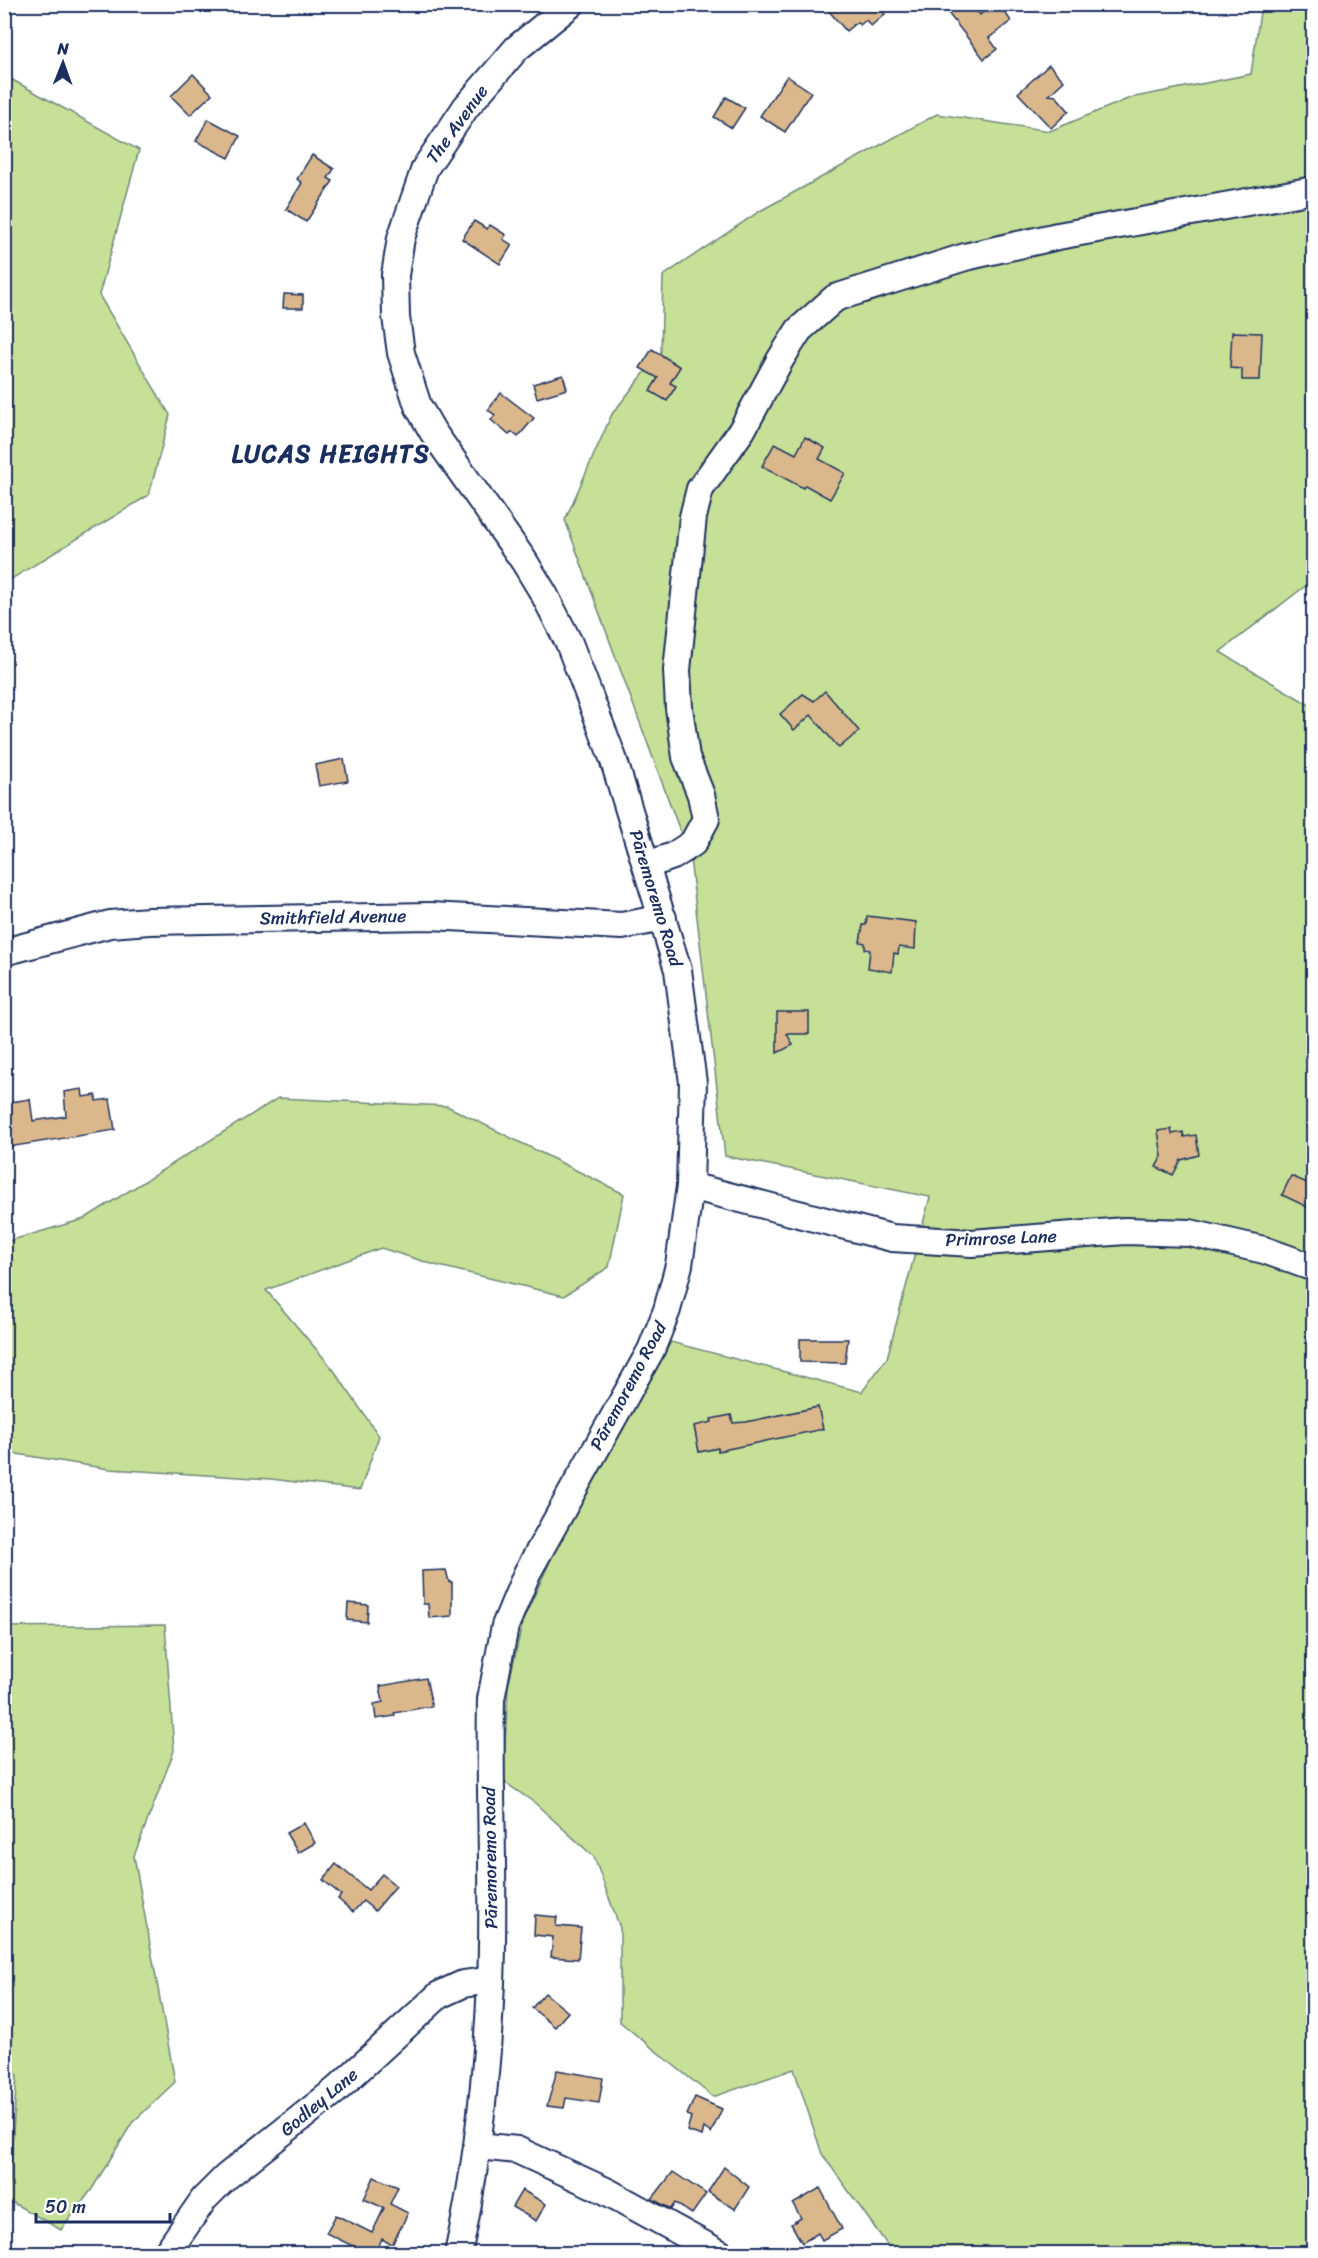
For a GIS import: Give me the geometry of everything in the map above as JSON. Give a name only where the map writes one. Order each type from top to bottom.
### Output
[{"type":"street","name":"The Avenue","points":[[408,382],[396,317],[395,275],[401,238],[425,168],[466,107],[517,48],[571,4]]},
{"type":"street","points":[[647,865],[674,856],[693,843],[706,819],[701,795],[686,757],[679,708],[677,670],[693,517],[700,489],[742,430],[799,330],[836,298],[965,257],[1058,236],[1314,190]]},
{"type":"street","name":"Pāremoremo Road","points":[[408,382],[433,432],[524,561],[569,644],[613,758],[678,970],[693,1083],[690,1186],[679,1265],[667,1310],[655,1340],[527,1573],[505,1626],[491,1700],[491,1980],[479,2146],[458,2253]]},
{"type":"street","name":"Smithfield Avenue","points":[[4,952],[110,924],[149,921],[430,916],[622,926],[663,918]]},
{"type":"street","name":"Primrose Lane","points":[[690,1186],[892,1238],[972,1243],[1125,1232],[1190,1233],[1264,1250],[1314,1268]]},
{"type":"street","name":"Godley Lane","points":[[166,2253],[204,2199],[226,2177],[336,2090],[439,1995],[463,1984],[491,1980]]},
{"type":"street","points":[[479,2146],[517,2150],[606,2191],[721,2253]]},
{"type":"green space","points":[[1261,5],[1313,5],[1313,580],[1220,652],[1313,707],[1313,2253],[893,2253],[822,2154],[794,2069],[713,2097],[620,2022],[620,1928],[594,1857],[535,1803],[503,1781],[508,1687],[523,1620],[553,1555],[671,1342],[862,1392],[887,1358],[930,1197],[725,1156],[690,858],[565,520],[612,414],[661,352],[663,276],[760,211],[937,114],[1050,131],[1130,98],[1251,74]]},
{"type":"green space","points":[[9,78],[139,150],[99,295],[170,415],[149,495],[5,583],[4,81]]},
{"type":"green space","points":[[278,1098],[447,1106],[624,1194],[609,1267],[564,1296],[435,1265],[381,1248],[266,1290],[333,1369],[379,1436],[360,1490],[271,1479],[109,1469],[5,1452],[5,1242],[84,1219]]},
{"type":"green space","points":[[165,1625],[174,1751],[134,1856],[175,2082],[132,2123],[92,2189],[61,2230],[8,2200],[17,2075],[4,2054],[5,1627]]},
{"type":"building","points":[[823,4],[883,4],[879,8],[885,14],[871,26],[866,20],[860,25],[857,22],[846,31]]},
{"type":"building","points":[[941,4],[972,4],[980,15],[993,4],[999,4],[1011,21],[989,38],[997,49],[984,59]]},
{"type":"building","points":[[1049,65],[1064,81],[1049,95],[1056,96],[1069,111],[1051,128],[1018,93]]},
{"type":"building","points":[[193,74],[212,94],[190,115],[171,96]]},
{"type":"building","points":[[787,76],[811,92],[785,132],[760,116]]},
{"type":"building","points":[[726,97],[745,108],[732,128],[714,117]]},
{"type":"building","points":[[208,119],[240,136],[229,158],[196,141]]},
{"type":"building","points":[[312,155],[334,169],[328,178],[333,181],[306,222],[286,209],[302,183],[297,179]]},
{"type":"building","points":[[474,221],[487,229],[490,225],[506,235],[503,239],[512,245],[500,264],[462,239]]},
{"type":"building","points":[[284,294],[303,295],[303,308],[283,308]]},
{"type":"building","points":[[1232,332],[1262,333],[1260,380],[1242,380],[1242,369],[1230,368]]},
{"type":"building","points":[[652,349],[680,367],[670,383],[676,386],[667,401],[650,391],[658,378],[640,368]]},
{"type":"building","points":[[563,375],[567,389],[537,398],[533,384]]},
{"type":"building","points":[[501,393],[534,418],[518,437],[512,432],[509,435],[491,420],[495,415],[488,410]]},
{"type":"building","points":[[805,437],[825,448],[819,459],[845,473],[830,499],[805,485],[803,488],[762,466],[775,443],[796,454]]},
{"type":"building","points":[[825,691],[859,731],[839,748],[811,715],[794,730],[780,714],[803,694],[814,701]]},
{"type":"building","points":[[344,759],[348,781],[319,786],[315,765]]},
{"type":"building","points":[[867,916],[916,922],[915,949],[899,947],[898,954],[894,953],[892,972],[868,968],[870,950],[865,949],[865,943],[860,942]]},
{"type":"building","points":[[777,1012],[809,1012],[809,1034],[787,1034],[793,1045],[777,1053]]},
{"type":"building","points":[[82,1089],[83,1097],[96,1095],[96,1101],[110,1099],[115,1130],[9,1147],[4,1103],[30,1099],[33,1121],[66,1116],[64,1092]]},
{"type":"building","points":[[1171,1129],[1172,1134],[1183,1132],[1184,1137],[1196,1135],[1199,1155],[1181,1160],[1173,1175],[1156,1167],[1162,1156],[1158,1131]]},
{"type":"building","points":[[1291,1176],[1314,1186],[1314,1210],[1282,1195]]},
{"type":"building","points":[[800,1339],[848,1339],[845,1363],[800,1362]]},
{"type":"building","points":[[818,1407],[823,1429],[718,1451],[718,1448],[699,1452],[694,1426],[712,1422],[711,1419],[731,1415],[733,1423],[746,1422]]},
{"type":"building","points":[[446,1570],[449,1582],[452,1582],[452,1616],[429,1618],[428,1604],[423,1604],[422,1571]]},
{"type":"building","points":[[348,1603],[368,1605],[367,1622],[347,1620]]},
{"type":"building","points":[[426,1678],[432,1706],[376,1719],[374,1704],[383,1702],[380,1686]]},
{"type":"building","points":[[304,1823],[315,1843],[298,1853],[286,1833]]},
{"type":"building","points":[[336,1864],[368,1890],[382,1874],[396,1886],[375,1911],[363,1901],[353,1912],[338,1899],[341,1895],[323,1880]]},
{"type":"building","points":[[535,1915],[557,1917],[556,1926],[581,1928],[578,1959],[551,1957],[553,1937],[534,1935]]},
{"type":"building","points":[[545,1993],[568,2012],[555,2027],[532,2008]]},
{"type":"building","points":[[557,2070],[603,2078],[599,2103],[566,2098],[564,2108],[547,2106]]},
{"type":"building","points":[[695,2097],[722,2109],[711,2133],[704,2128],[702,2136],[687,2131],[691,2117],[687,2115]]},
{"type":"building","points":[[724,2167],[749,2187],[735,2209],[708,2192]]},
{"type":"building","points":[[673,2172],[706,2194],[692,2214],[675,2203],[671,2209],[652,2199]]},
{"type":"building","points":[[374,2177],[398,2187],[390,2204],[408,2213],[392,2245],[382,2239],[375,2253],[367,2253],[326,2233],[336,2215],[372,2233],[384,2208],[364,2199]]},
{"type":"building","points":[[820,2188],[842,2229],[822,2240],[818,2233],[802,2243],[791,2224],[801,2218],[793,2204]]},
{"type":"building","points":[[522,2190],[546,2204],[536,2221],[512,2207]]},
{"type":"district","name":"LUCAS HEIGHTS","points":[[331,454]]}]
